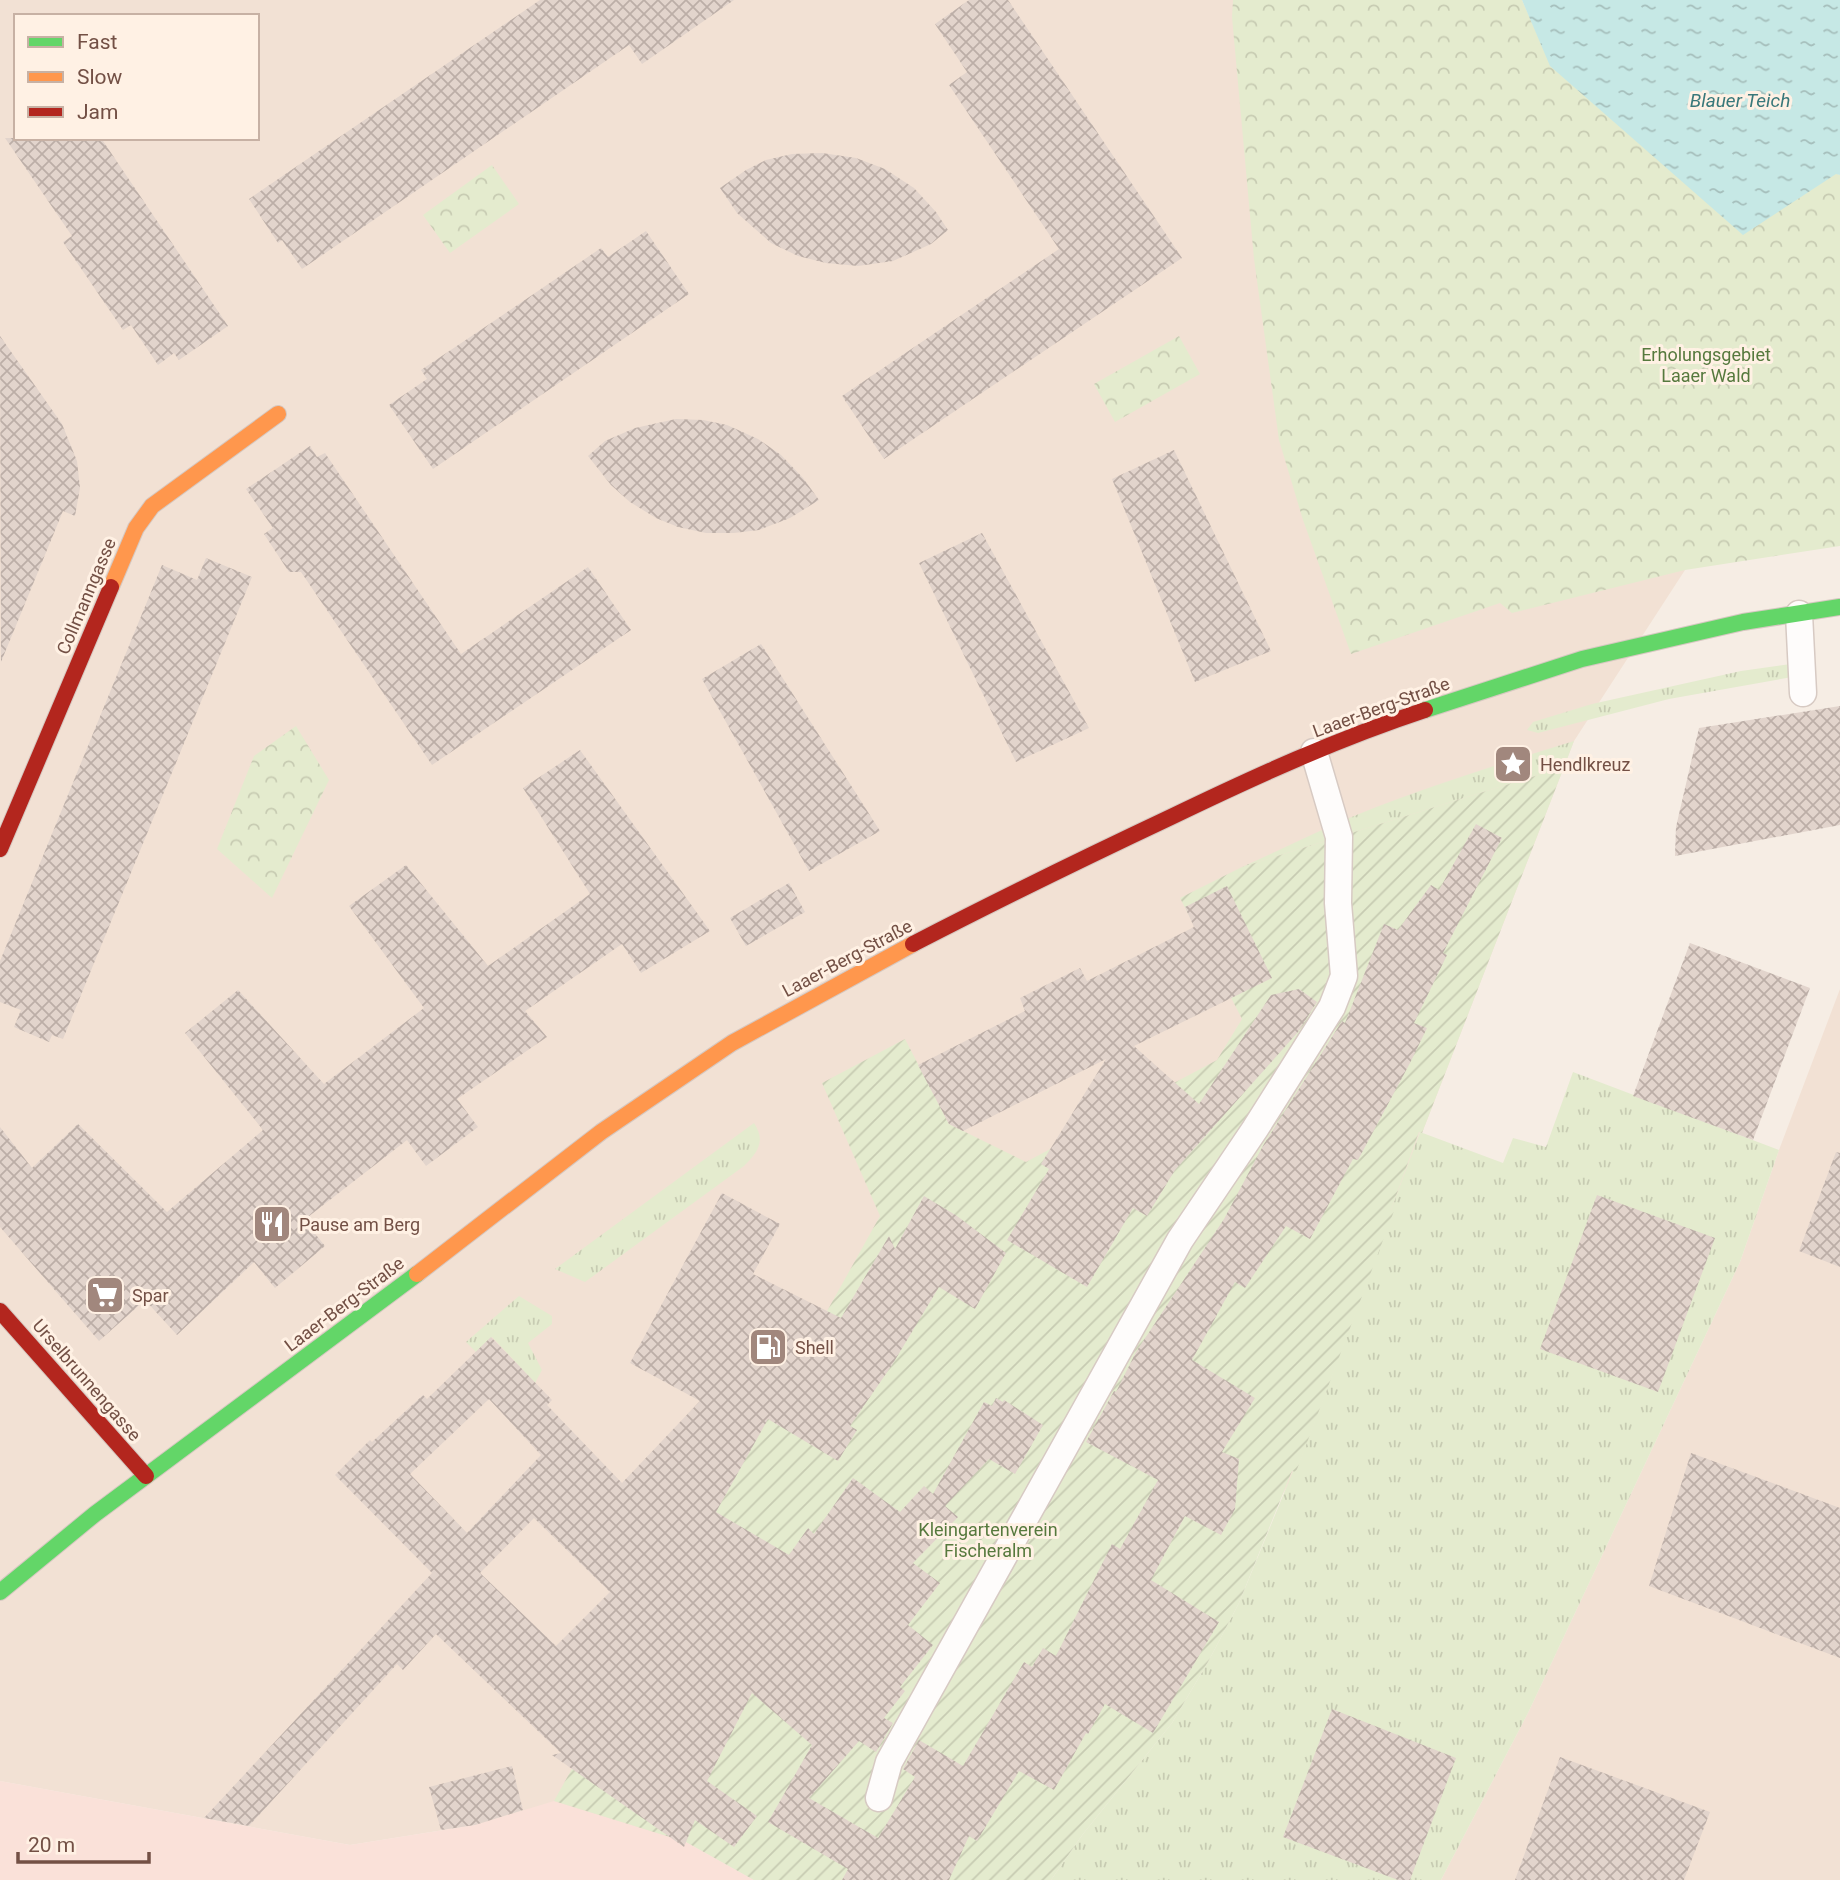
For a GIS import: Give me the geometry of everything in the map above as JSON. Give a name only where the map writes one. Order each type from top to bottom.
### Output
[{"type":"main road","name":"Collmanngasse","points":[[0,849],[136,528],[152,506],[278,414]]},
{"type":"main road","name":"Laaer-Berg-Straße","points":[[0,1592],[95,1514],[601,1132],[732,1044],[810,999],[1024,886],[1240,784],[1361,731],[1582,659],[1743,622],[1840,607]]},
{"type":"main road","name":"Urselbrunnengasse","points":[[0,1311],[146,1476]]},
{"type":"lane","points":[[1799,614],[1803,693]]},
{"type":"lane","points":[[880,1798],[889,1762],[1180,1240],[1255,1129],[1332,1007],[1344,976],[1338,903],[1339,836],[1314,752]]},
{"type":"shaded area","points":[[0,0],[1294,0],[1685,570],[1574,741],[1422,1133],[1420,1132],[1394,1211],[1296,1472],[1051,1880],[754,1880],[686,1842],[475,1825],[350,1845],[0,1781]]},
{"type":"shaded area","points":[[1840,989],[1840,1880],[1441,1880],[1528,1713],[1740,1262]]},
{"type":"shaded area","points":[[0,1781],[350,1845],[475,1825],[554,1801],[686,1842],[754,1880],[0,1880]]},
{"type":"green space","name":"Erholungsgebiet Laaer Wald","points":[[1233,0],[1522,0],[1551,66],[1840,175],[1840,546],[1685,570],[1512,613],[1500,603],[1351,654],[1303,520],[1279,440],[1254,259],[1232,17]]},
{"type":"green space","points":[[492,165],[519,204],[450,253],[423,215]]},
{"type":"green space","points":[[1179,336],[1200,374],[1115,422],[1094,384]]},
{"type":"green space","points":[[1791,664],[1792,677],[1669,699],[1538,733],[1527,730],[1533,722],[1592,704],[1741,671]]},
{"type":"green space","points":[[296,726],[329,780],[272,898],[217,849],[254,756]]},
{"type":"green space","points":[[1574,741],[1564,767],[1242,867],[1335,824],[1393,801]]},
{"type":"green space","name":"Kleingartenverein Fischeralm","points":[[1564,767],[1422,1133],[1419,1132],[1391,1210],[1394,1211],[1296,1472],[1292,1471],[1239,1603],[1172,1723],[1083,1834],[1051,1880],[754,1880],[686,1842],[554,1801],[880,1216],[822,1083],[905,1039],[949,1124],[1026,1162],[1217,1060],[1242,1019],[1180,898],[1242,867]]},
{"type":"green space","points":[[1573,1072],[1779,1150],[1740,1262],[1528,1713],[1441,1880],[1051,1880],[1083,1834],[1172,1723],[1239,1603],[1293,1471],[1296,1471],[1393,1212],[1391,1210],[1420,1132],[1503,1163],[1513,1138],[1546,1147]]},
{"type":"green space","points":[[754,1123],[758,1129],[759,1146],[744,1166],[585,1282],[555,1269]]},
{"type":"green space","points":[[519,1296],[552,1316],[552,1324],[528,1343],[542,1370],[535,1383],[492,1337],[476,1352],[466,1342]]},
{"type":"water","name":"Blauer Teich","points":[[1522,0],[1840,0],[1840,175],[1836,174],[1743,235],[1550,66]]},
{"type":"building","points":[[540,0],[734,0],[642,64],[629,45],[302,269],[282,240],[278,243],[249,199]]},
{"type":"building","points":[[969,0],[1008,0],[1182,258],[884,459],[842,396],[1059,249],[949,85],[967,72],[935,24]]},
{"type":"building","points":[[5,138],[102,140],[228,326],[179,360],[174,353],[158,365],[131,325],[123,330],[63,242],[72,236]]},
{"type":"building","points":[[822,153],[856,158],[885,169],[914,188],[948,230],[931,244],[893,261],[858,266],[826,263],[798,256],[771,243],[737,213],[720,188],[766,160],[792,154]]},
{"type":"building","points":[[646,231],[689,294],[433,469],[389,405],[427,379],[421,370],[601,248],[608,257]]},
{"type":"building","points":[[0,336],[62,424],[77,461],[80,488],[75,516],[63,511],[1,662]]},
{"type":"building","points":[[676,419],[703,420],[727,425],[758,439],[781,455],[819,500],[790,518],[759,530],[734,533],[706,533],[678,527],[656,518],[630,502],[611,485],[588,456],[605,441],[635,428]]},
{"type":"building","points":[[310,446],[317,457],[325,453],[461,654],[588,567],[631,630],[432,765],[301,572],[289,572],[264,534],[273,528],[246,489]]},
{"type":"building","points":[[1174,450],[1271,651],[1195,682],[1112,479]]},
{"type":"building","points":[[982,533],[1089,728],[1016,762],[919,563]]},
{"type":"building","points":[[206,558],[252,577],[63,1039],[52,1035],[49,1042],[14,1027],[21,1010],[0,1002],[0,961],[162,565],[197,580]]},
{"type":"building","points":[[761,644],[880,831],[809,871],[702,679]]},
{"type":"building","points":[[1840,706],[1840,825],[1675,856],[1676,827],[1699,728]]},
{"type":"building","points":[[580,750],[710,931],[641,973],[622,944],[525,1011],[547,1037],[457,1099],[478,1127],[426,1166],[407,1140],[304,1220],[325,1246],[275,1288],[254,1262],[177,1335],[145,1300],[99,1341],[0,1227],[0,1127],[32,1168],[78,1124],[167,1212],[263,1130],[185,1033],[238,990],[324,1084],[424,1008],[349,906],[406,865],[488,966],[590,894],[523,788]]},
{"type":"building","points":[[1476,824],[1502,838],[1443,953],[1447,955],[1414,1023],[1427,1028],[1358,1160],[1353,1159],[1310,1239],[1286,1226],[1245,1288],[1235,1282],[1192,1360],[1255,1398],[1222,1452],[1239,1459],[1235,1509],[1221,1535],[1185,1516],[1151,1580],[1219,1622],[1153,1733],[1105,1704],[1054,1790],[1019,1771],[977,1841],[969,1836],[949,1880],[842,1880],[848,1869],[768,1822],[812,1745],[752,1693],[707,1781],[757,1816],[734,1847],[695,1820],[684,1847],[552,1755],[561,1753],[436,1634],[403,1670],[397,1664],[249,1826],[204,1818],[432,1573],[335,1475],[370,1440],[372,1442],[423,1395],[427,1399],[491,1337],[552,1400],[547,1405],[622,1483],[700,1401],[630,1363],[722,1193],[780,1224],[753,1274],[841,1318],[889,1236],[895,1249],[924,1196],[957,1216],[1006,1253],[975,1309],[939,1287],[892,1365],[850,1426],[857,1430],[838,1461],[768,1419],[716,1512],[789,1555],[808,1528],[814,1534],[853,1478],[900,1512],[924,1486],[933,1494],[984,1402],[992,1406],[996,1398],[1003,1402],[1004,1400],[1043,1425],[1015,1474],[989,1459],[945,1506],[958,1517],[913,1563],[940,1583],[908,1625],[933,1645],[900,1687],[905,1691],[884,1718],[893,1723],[876,1752],[859,1741],[809,1798],[878,1838],[915,1777],[903,1769],[919,1740],[963,1766],[1024,1662],[1032,1667],[1043,1648],[1056,1656],[1112,1544],[1120,1549],[1158,1480],[1086,1442],[1136,1352],[1224,1219],[1264,1144],[1342,1021],[1345,1023],[1384,924],[1398,930],[1431,885],[1439,890]],"holes":[[[489,1399],[541,1455],[467,1533],[410,1474]],[[534,1518],[610,1592],[556,1646],[480,1573]]]},
{"type":"building","points":[[789,883],[805,912],[746,946],[730,918]]},
{"type":"building","points":[[1227,886],[1272,978],[1134,1046],[1199,1104],[1271,995],[1299,989],[1317,1002],[1298,1032],[1175,1170],[1147,1216],[1133,1208],[1087,1287],[1007,1240],[1049,1169],[1041,1164],[1106,1059],[963,1131],[949,1124],[918,1065],[1025,1011],[1020,998],[1080,968],[1087,981],[1194,927],[1185,907]]},
{"type":"building","points":[[1690,943],[1810,988],[1753,1140],[1633,1096]]},
{"type":"building","points":[[1836,1152],[1840,1153],[1840,1267],[1799,1251]]},
{"type":"building","points":[[1597,1195],[1715,1238],[1658,1392],[1540,1349]]},
{"type":"building","points":[[1691,1453],[1840,1508],[1840,1658],[1649,1586]]},
{"type":"building","points":[[1332,1709],[1456,1758],[1410,1880],[1398,1880],[1283,1837]]},
{"type":"building","points":[[1560,1757],[1710,1812],[1684,1880],[1515,1880]]},
{"type":"building","points":[[512,1766],[523,1810],[475,1825],[441,1830],[429,1787]]},
{"type":"traffic: fast","points":[[1425,710],[1582,659],[1743,622],[1840,607]]},
{"type":"traffic: fast","points":[[0,1592],[95,1514],[417,1274]]},
{"type":"traffic: slow","points":[[111,587],[136,528],[152,506],[278,414]]},
{"type":"traffic: slow","points":[[417,1274],[601,1132],[732,1043],[913,944]]},
{"type":"traffic: jam","points":[[0,849],[111,587]]},
{"type":"traffic: jam","points":[[913,944],[1233,787],[1328,746],[1425,710]]},
{"type":"traffic: jam","points":[[0,1311],[146,1476]]},
{"type":"place","name":"Hendlkreuz","points":[[1513,764]]},
{"type":"place","name":"Pause am Berg","points":[[272,1224]]},
{"type":"place","name":"Spar","points":[[105,1295]]},
{"type":"place","name":"Shell","points":[[768,1347]]}]
